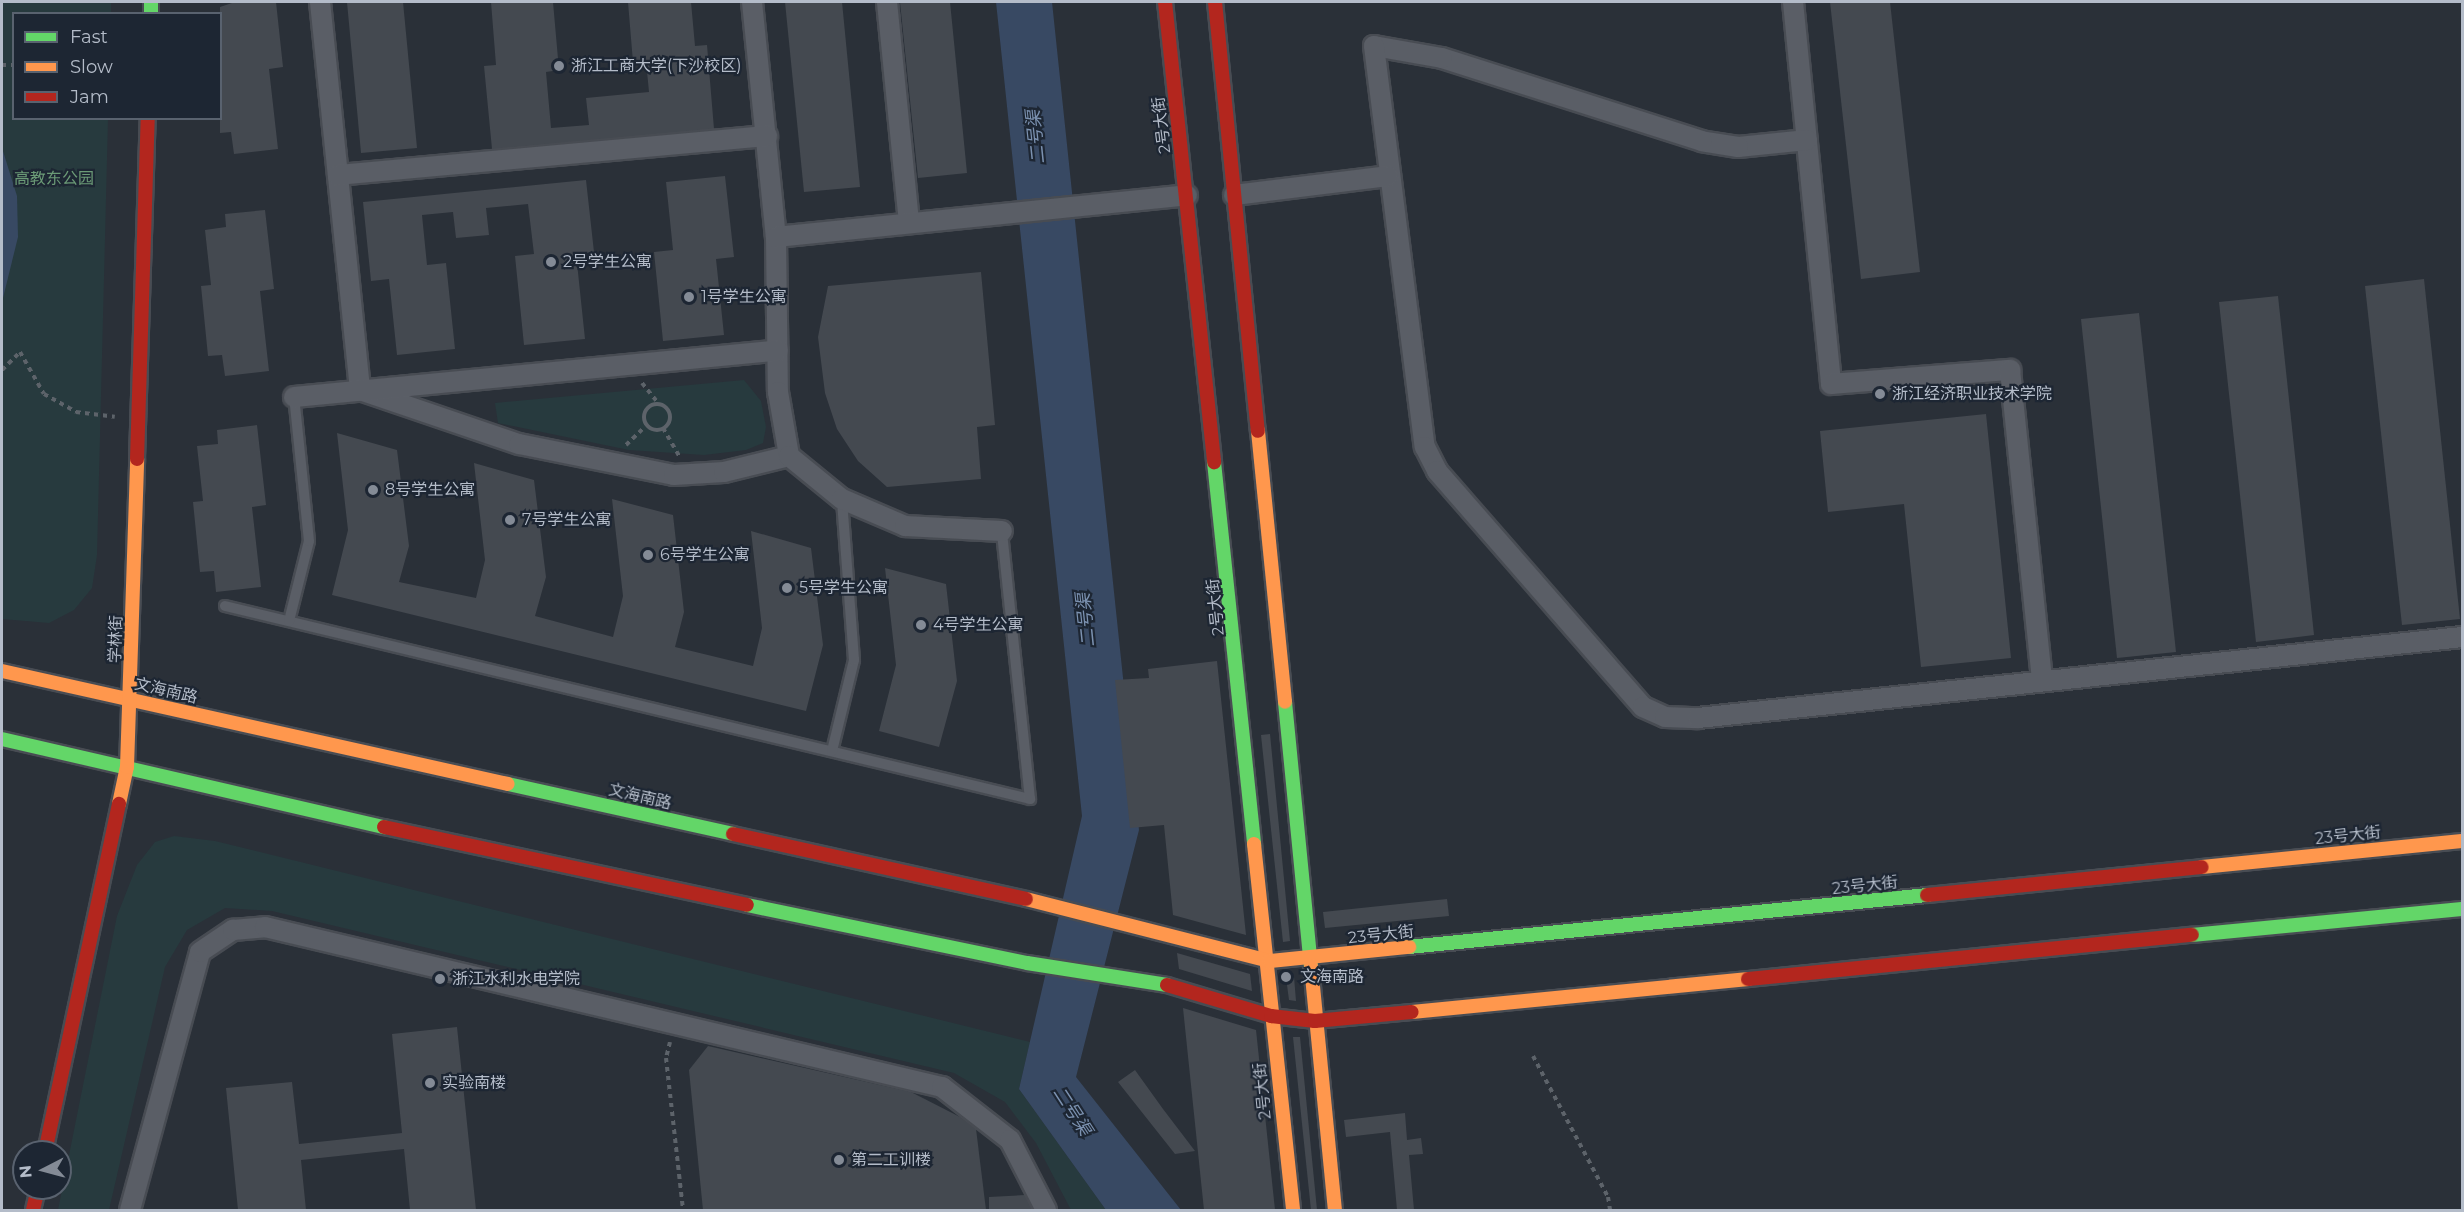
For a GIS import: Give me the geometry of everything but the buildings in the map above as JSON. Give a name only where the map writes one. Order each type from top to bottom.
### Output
[{"type":"main road","name":"2号大街","points":[[1165,2],[1270,961],[1271,1016],[1293,1210]]},
{"type":"main road","points":[[1215,2],[1335,1210]]},
{"type":"main road","name":"学林街","points":[[48,1140],[127,767],[131,700],[148,120]]},
{"type":"main road","name":"文海南路","points":[[2,671],[1148,926],[1270,961]]},
{"type":"main road","points":[[2,739],[569,869],[1027,963],[1155,981],[1271,1016],[1315,1021],[2463,909]]},
{"type":"main road","name":"23号大街","points":[[1270,961],[1310,959],[2463,841]]},
{"type":"street","points":[[320,2],[360,390]]},
{"type":"street","points":[[752,2],[776,237],[778,392],[789,456],[842,499],[904,526],[1002,531]]},
{"type":"street","points":[[887,2],[909,223]]},
{"type":"street","points":[[1793,2],[1832,384],[2010,370],[2042,680]]},
{"type":"street","points":[[1807,140],[1738,147],[1702,141],[1442,58],[1374,46],[1388,176],[1425,447],[1437,471],[1643,707],[1665,717],[1698,717],[2463,637]]},
{"type":"street","points":[[338,175],[767,136]]},
{"type":"street","points":[[1234,195],[1388,176]]},
{"type":"street","points":[[776,237],[1187,195]]},
{"type":"street","points":[[294,397],[778,350]]},
{"type":"street","points":[[360,390],[519,444],[615,463],[689,474],[724,472],[789,456]]},
{"type":"street","points":[[130,1210],[200,952],[233,930],[265,927],[942,1088],[1010,1140],[1046,1210]]},
{"type":"lane","points":[[289,621],[309,541],[294,397]]},
{"type":"lane","points":[[832,751],[854,660],[842,499]]},
{"type":"lane","points":[[225,606],[1030,799],[1002,531]]},
{"type":"path","points":[[2,370],[20,352],[44,394],[76,412],[139,420]]},
{"type":"path","points":[[615,463],[630,440],[647,425],[647,409],[658,404],[670,414],[663,428]]},
{"type":"path","points":[[647,425],[663,428],[689,474]]},
{"type":"path","points":[[674,1024],[666,1058],[683,1210]]},
{"type":"path","points":[[1533,1056],[1608,1197],[1610,1210]]},
{"type":"green space","name":"高教东公园","points":[[2,2],[111,2],[111,12],[12,12],[12,120],[108,120],[97,555],[92,588],[74,610],[49,623],[2,619]]},
{"type":"green space","points":[[744,380],[761,401],[766,427],[763,443],[746,450],[704,455],[629,450],[498,423],[495,403]]},
{"type":"green space","points":[[174,836],[215,841],[1030,1042],[1019,1089],[1106,1210],[1071,1210],[1036,1143],[1005,1102],[954,1073],[272,911],[225,908],[187,930],[165,967],[109,1210],[58,1210],[60,1200],[72,1200],[72,1140],[117,916],[137,865],[155,842]]},
{"type":"water","name":"二号渠","points":[[996,2],[1052,2],[1139,830],[1076,1077],[1181,1210],[1106,1210],[1019,1089],[1082,816]]},
{"type":"water","points":[[2,148],[17,196],[18,237],[2,302]]},
{"type":"traffic: fast","points":[[151,2],[151,12]]},
{"type":"traffic: fast","points":[[1214,462],[1254,844]]},
{"type":"traffic: fast","points":[[1285,702],[1311,966]]},
{"type":"traffic: fast","points":[[2,739],[384,827]]},
{"type":"traffic: fast","points":[[508,784],[733,834]]},
{"type":"traffic: fast","points":[[1409,947],[1927,895]]},
{"type":"traffic: fast","points":[[747,905],[1027,963],[1167,985]]},
{"type":"traffic: fast","points":[[2192,935],[2462,909]]},
{"type":"traffic: slow","points":[[1258,431],[1285,702]]},
{"type":"traffic: slow","points":[[119,804],[127,767],[137,459]]},
{"type":"traffic: slow","points":[[2,671],[508,784]]},
{"type":"traffic: slow","points":[[2202,867],[2462,841]]},
{"type":"traffic: slow","points":[[1254,844],[1293,1210]]},
{"type":"traffic: slow","points":[[1026,899],[1270,961],[1409,947]]},
{"type":"traffic: slow","points":[[1311,966],[1335,1210]]},
{"type":"traffic: slow","points":[[1412,1012],[1748,979]]},
{"type":"traffic: jam","points":[[1165,2],[1214,462]]},
{"type":"traffic: jam","points":[[1215,2],[1258,431]]},
{"type":"traffic: jam","points":[[137,459],[148,120]]},
{"type":"traffic: jam","points":[[48,1140],[119,804]]},
{"type":"traffic: jam","points":[[384,827],[747,905]]},
{"type":"traffic: jam","points":[[733,834],[1026,899]]},
{"type":"traffic: jam","points":[[1927,895],[2202,867]]},
{"type":"traffic: jam","points":[[1748,979],[2192,935]]},
{"type":"traffic: jam","points":[[1167,985],[1271,1016],[1315,1021],[1412,1012]]},
{"type":"traffic: jam","points":[[33,1210],[35,1200]]},
{"type":"place","name":"浙江工商大学(下沙校区)","points":[[559,66]]},
{"type":"place","name":"2号学生公寓","points":[[551,262]]},
{"type":"place","name":"1号学生公寓","points":[[689,297]]},
{"type":"place","name":"浙江经济职业技术学院","points":[[1880,394]]},
{"type":"place","name":"8号学生公寓","points":[[373,490]]},
{"type":"place","name":"7号学生公寓","points":[[510,520]]},
{"type":"place","name":"6号学生公寓","points":[[648,555]]},
{"type":"place","name":"5号学生公寓","points":[[787,588]]},
{"type":"place","name":"4号学生公寓","points":[[921,625]]},
{"type":"place","name":"文海南路","points":[[1286,977]]},
{"type":"place","name":"浙江水利水电学院","points":[[440,979]]},
{"type":"place","name":"实验南楼","points":[[430,1083]]},
{"type":"place","name":"第二工训楼","points":[[839,1160]]}]
